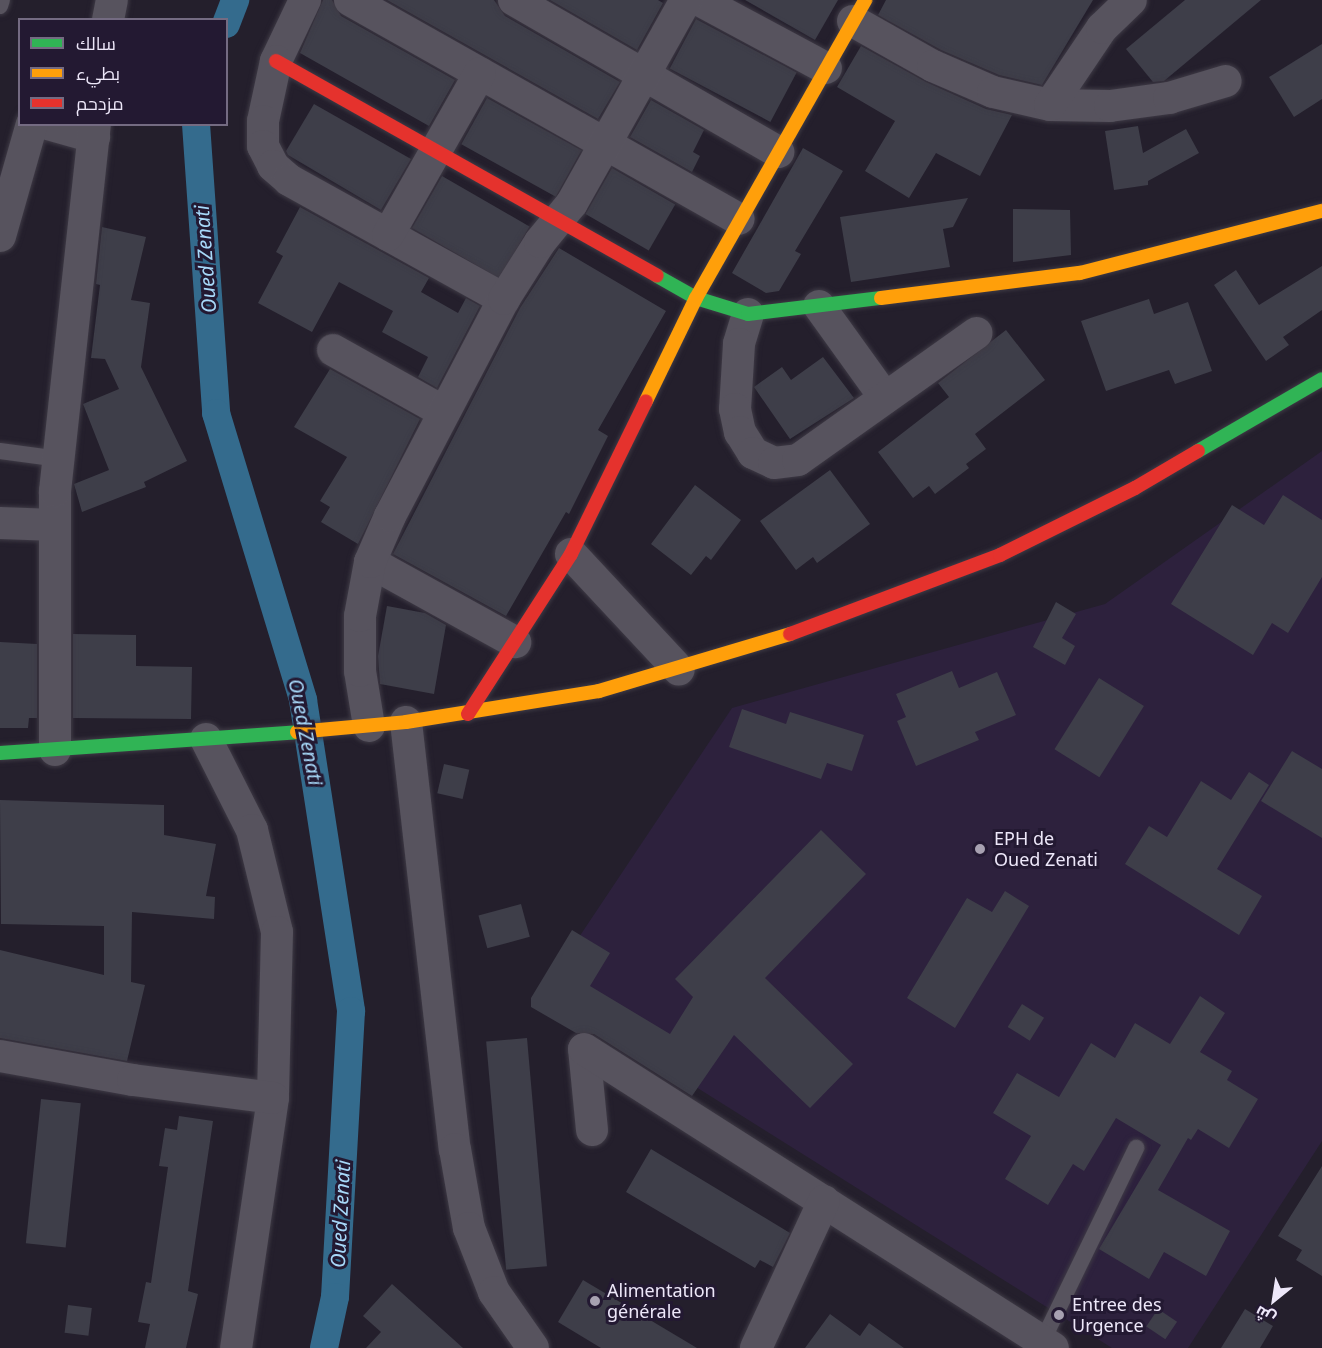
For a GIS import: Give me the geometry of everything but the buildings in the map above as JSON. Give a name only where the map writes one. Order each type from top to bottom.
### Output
[{"type":"street","points":[[108,18],[112,0]]},
{"type":"street","points":[[304,0],[276,61],[262,121],[263,146],[273,166],[289,180],[504,299]]},
{"type":"street","points":[[350,0],[740,219]]},
{"type":"street","points":[[514,0],[778,152]]},
{"type":"street","points":[[361,726],[360,616],[370,562],[444,412],[504,299],[540,242],[560,221],[686,0]]},
{"type":"street","points":[[699,0],[826,68]]},
{"type":"street","points":[[1050,105],[1102,28],[1131,0]]},
{"type":"street","points":[[468,714],[571,554],[696,298],[859,11],[933,66],[993,92],[1050,105],[1110,106],[1169,98],[1226,81]]},
{"type":"street","points":[[276,61],[696,298],[748,314],[1080,273],[1322,211]]},
{"type":"street","points":[[388,235],[480,73]]},
{"type":"street","points":[[0,236],[9,168],[31,126]]},
{"type":"street","points":[[55,750],[55,525],[59,459],[94,131],[61,126]]},
{"type":"street","points":[[819,306],[885,398]]},
{"type":"street","points":[[748,314],[739,344],[735,409],[740,432],[753,453],[774,463],[798,460],[976,333]]},
{"type":"street","points":[[333,350],[444,412]]},
{"type":"street","points":[[0,753],[245,737],[406,722],[468,714],[599,691],[679,670],[837,619],[1000,555],[1135,488],[1322,379]]},
{"type":"street","points":[[0,523],[55,525]]},
{"type":"street","points":[[571,554],[679,670]]},
{"type":"street","points":[[370,562],[515,642]]},
{"type":"street","points":[[406,722],[455,1149],[469,1227],[494,1292],[533,1348]]},
{"type":"street","points":[[206,739],[252,830],[277,932],[273,1098],[236,1348]]},
{"type":"street","points":[[592,1130],[584,1049],[824,1201],[1044,1346]]},
{"type":"street","points":[[0,1056],[133,1080],[273,1098]]},
{"type":"street","points":[[756,1348],[824,1201]]},
{"type":"lane","points":[[0,6],[2,0]]},
{"type":"lane","points":[[0,450],[59,459]]},
{"type":"lane","points":[[1044,1346],[1136,1148]]},
{"type":"shaded area","name":"EPH de Oued Zenati","points":[[1322,451],[1322,1141],[1188,1348],[1112,1348],[543,991],[732,708],[1105,604]]},
{"type":"waterway","name":"Oued Zenati","points":[[228,19],[235,0]]},
{"type":"waterway","name":"Oued Zenati","points":[[196,126],[216,413],[303,700],[351,1011],[335,1297],[324,1348]]},
{"type":"traffic: fast","points":[[657,276],[696,298],[748,314],[881,298]]},
{"type":"traffic: fast","points":[[1198,451],[1322,379]]},
{"type":"traffic: fast","points":[[0,753],[297,732]]},
{"type":"traffic: slow","points":[[646,401],[696,298],[865,0]]},
{"type":"traffic: slow","points":[[881,298],[1080,273],[1322,211]]},
{"type":"traffic: slow","points":[[297,732],[406,722],[599,691],[790,634]]},
{"type":"traffic: jam","points":[[276,61],[657,276]]},
{"type":"traffic: jam","points":[[468,714],[571,554],[646,401]]},
{"type":"traffic: jam","points":[[790,634],[1000,555],[1135,488],[1198,451]]},
{"type":"place","name":"EPH de Oued Zenati","points":[[980,849]]},
{"type":"place","name":"Alimentation générale","points":[[595,1301]]},
{"type":"place","name":"Entree des Urgence","points":[[1059,1315]]}]
